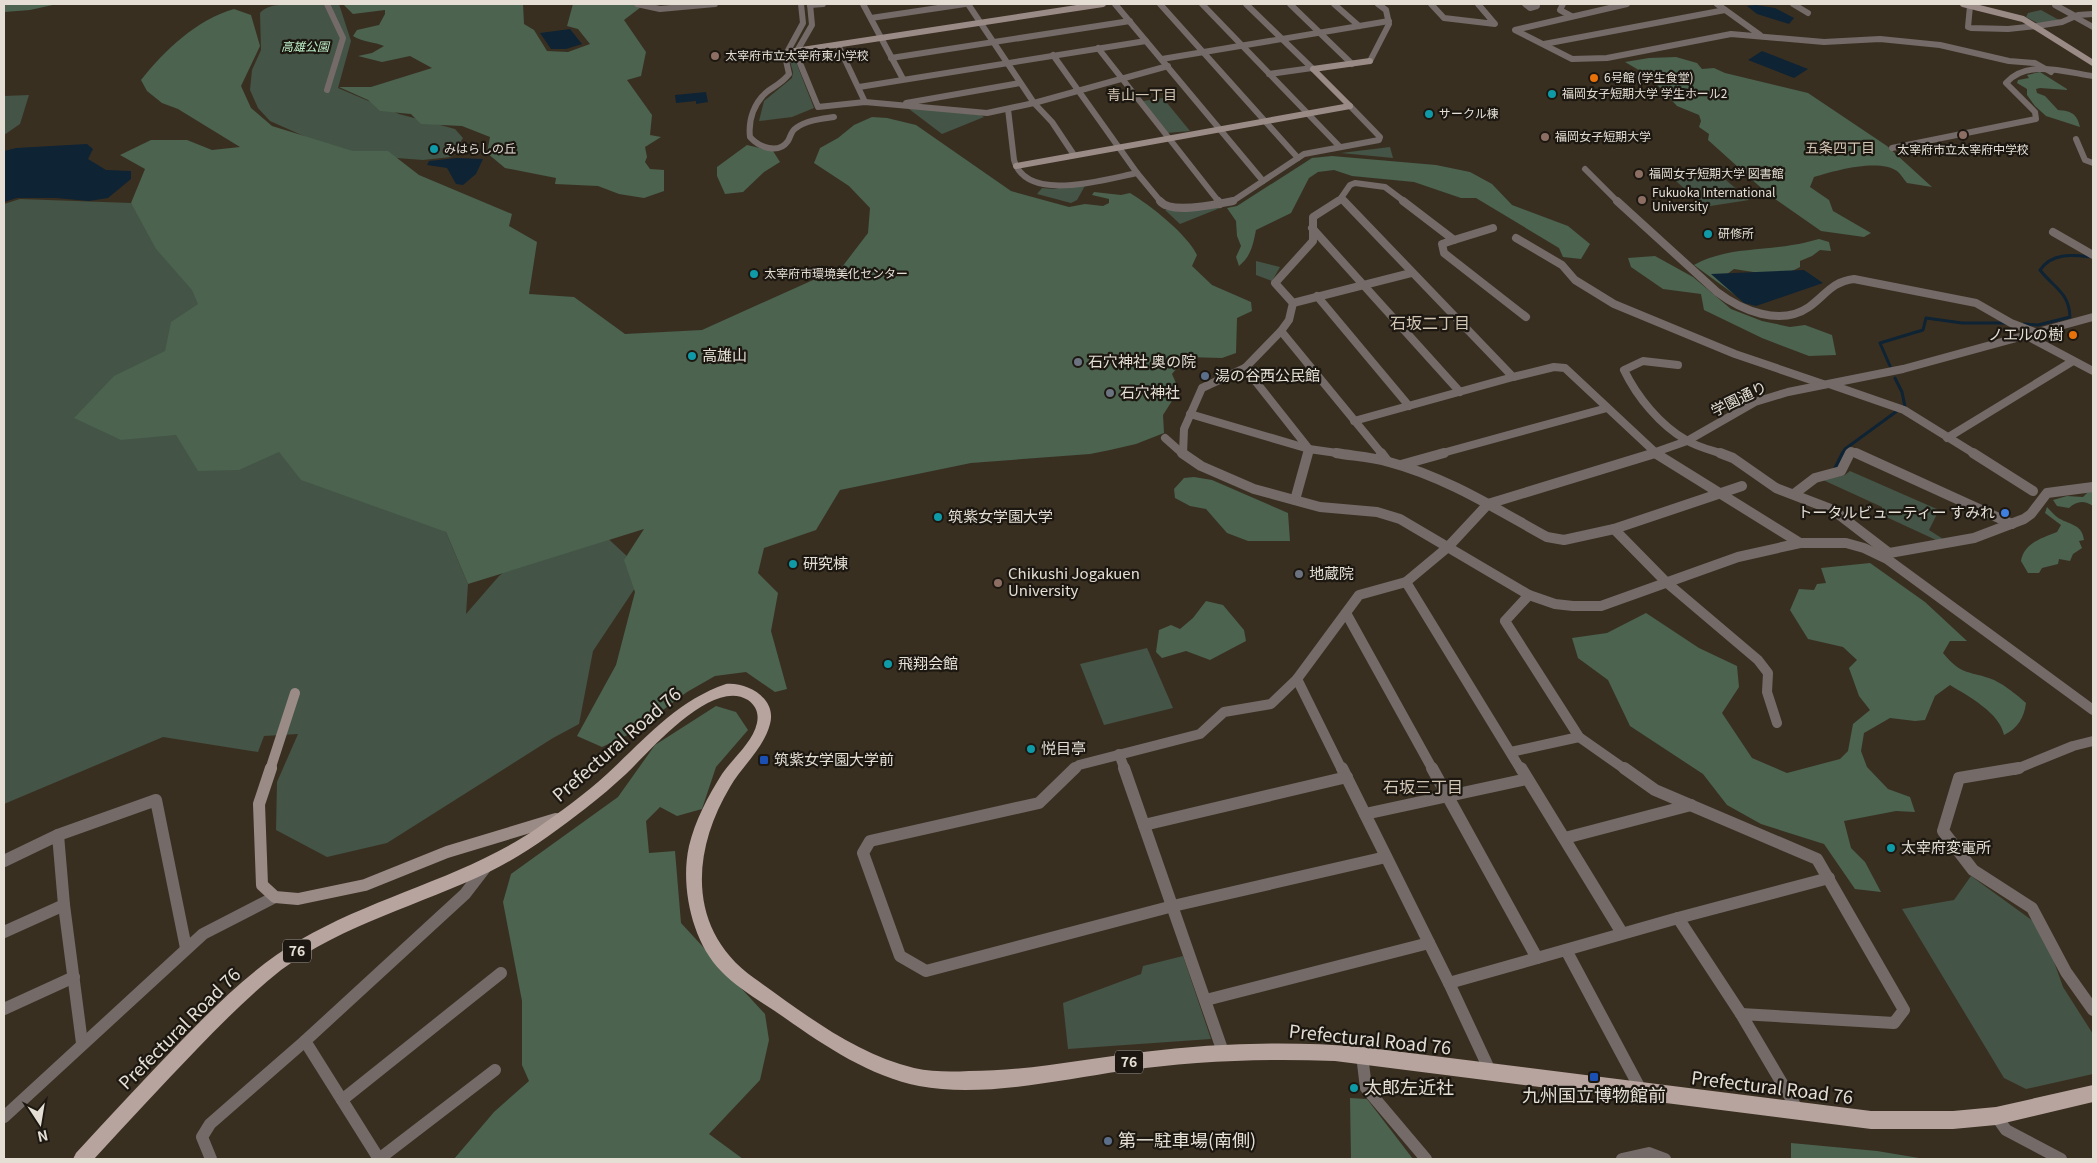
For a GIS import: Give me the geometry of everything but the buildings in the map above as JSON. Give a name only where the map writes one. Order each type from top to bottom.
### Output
[{"type":"main road","name":"Prefectural Road 76","points":[[82,1159],[235,997],[283,960],[336,928],[488,865],[527,842],[565,817],[611,780],[676,717],[702,700],[728,689],[740,690],[760,701],[765,712],[763,726],[729,775],[702,829],[696,848],[694,867],[698,907],[706,937],[721,961],[758,990],[852,1052],[912,1076],[952,1080],[990,1080],[1223,1052],[1278,1051],[1362,1055],[1490,1073],[1871,1120],[1953,1120],[1996,1116],[2093,1094]]},
{"type":"street","points":[[327,4],[343,38],[327,90]]},
{"type":"street","points":[[637,4],[660,9],[715,4]]},
{"type":"street","points":[[801,4],[803,23],[794,51],[818,107],[865,102],[978,113],[1034,103],[1168,66]]},
{"type":"street","points":[[794,51],[812,25],[810,4],[823,4]]},
{"type":"street","points":[[863,4],[903,79]]},
{"type":"street","points":[[870,18],[966,4],[1034,103],[1052,122],[1074,155]]},
{"type":"street","points":[[834,117],[812,121],[795,128],[787,142],[781,147],[764,148],[752,140],[749,133],[749,124],[756,104],[764,94],[789,74],[785,56],[794,51],[1103,4]]},
{"type":"street","points":[[1115,4],[1263,181]]},
{"type":"street","points":[[1160,4],[1298,158]]},
{"type":"street","points":[[1202,4],[1340,147]]},
{"type":"street","points":[[1052,55],[1137,173],[1165,206],[1200,207],[1234,201],[1304,154],[1379,140],[1380,137],[1350,106],[1246,4]]},
{"type":"street","points":[[1290,4],[1352,64]]},
{"type":"street","points":[[1334,4],[1359,26]]},
{"type":"street","points":[[1270,74],[1370,61],[1389,22],[1386,7],[1378,4]]},
{"type":"street","points":[[1432,4],[1444,18],[1495,24],[1478,4]]},
{"type":"street","points":[[1525,4],[1530,8],[1538,6],[1538,4]]},
{"type":"street","points":[[1563,4],[1560,10],[1571,16]]},
{"type":"street","points":[[1626,4],[1515,30],[1572,59],[1607,58],[1731,34],[1824,42],[1880,38],[1940,45],[2009,61],[2034,63],[2051,72]]},
{"type":"street","points":[[1717,4],[1761,36]]},
{"type":"street","points":[[1793,4],[1808,13]]},
{"type":"street","points":[[1962,4],[2019,17],[2093,63]]},
{"type":"street","points":[[2058,4],[2055,5],[2093,27]]},
{"type":"street","points":[[1970,6],[1968,27],[1971,28],[2008,29],[2036,26],[2062,22],[2075,16],[2093,14]]},
{"type":"street","points":[[1544,44],[1725,10]]},
{"type":"street","points":[[891,58],[1130,21]]},
{"type":"street","points":[[1162,59],[1389,22]]},
{"type":"street","points":[[859,87],[1146,41]]},
{"type":"street","points":[[838,45],[865,102]]},
{"type":"street","points":[[1098,48],[1220,204]]},
{"type":"street","points":[[1892,148],[2036,119],[2035,112],[2006,83],[2014,75],[2022,71],[2093,76]]},
{"type":"street","points":[[891,105],[1020,83]]},
{"type":"street","points":[[1016,166],[1350,106]]},
{"type":"street","points":[[1008,109],[1016,166],[1027,180],[1051,186],[1137,173]]},
{"type":"street","points":[[2076,140],[2085,160],[2093,163]]},
{"type":"street","points":[[1585,169],[1595,181],[1722,295],[1751,311],[1782,316],[1800,312],[1812,305],[1835,283],[1845,279],[1854,279],[1976,302],[2011,323],[2037,333]]},
{"type":"street","points":[[1293,303],[1275,283],[1313,241],[1313,217],[1335,204],[1350,185],[1355,183],[1385,186],[1454,240]]},
{"type":"street","points":[[1341,198],[1513,377]]},
{"type":"street","points":[[1312,228],[1460,392]]},
{"type":"street","points":[[1493,228],[1442,244],[1444,253],[1526,317]]},
{"type":"street","points":[[2053,232],[2093,255]]},
{"type":"street","points":[[1516,238],[1562,265],[1575,280],[1614,304],[1735,354],[1904,410],[2033,490]]},
{"type":"street","points":[[1293,303],[1412,273]]},
{"type":"street","points":[[1317,296],[1409,406]]},
{"type":"street","points":[[1183,454],[1183,434],[1190,414],[1205,386],[1245,368],[1281,331],[1291,317],[1293,303]]},
{"type":"street","name":"学園通り","points":[[1488,504],[1655,453],[1688,441],[1755,402],[1788,392],[1903,369],[2093,317]]},
{"type":"street","points":[[1281,331],[1387,461]]},
{"type":"street","points":[[2027,336],[2093,371]]},
{"type":"street","points":[[1678,365],[1643,361],[1624,370],[1632,389],[1668,427],[1688,441],[1733,458],[1776,488],[1833,510],[1885,554],[2093,710]]},
{"type":"street","points":[[1947,438],[2073,361]]},
{"type":"street","points":[[1354,421],[1513,377],[1562,367],[1568,370],[1655,453],[1800,543]]},
{"type":"street","points":[[1245,368],[1309,450]]},
{"type":"street","points":[[1401,465],[1607,408]]},
{"type":"street","points":[[1190,414],[1309,450],[1387,461],[1401,465],[1448,483],[1546,537],[1564,540],[1614,529],[1742,486]]},
{"type":"street","points":[[1165,438],[1183,454],[1225,478],[1254,489],[1320,507],[1377,512],[1392,517],[1448,547],[1529,595],[1547,602],[1584,608],[1601,606],[1738,557],[1800,543],[1846,543],[1885,554],[1974,538],[2012,524],[2031,514],[2047,493],[2093,487]]},
{"type":"street","points":[[1295,500],[1309,450]]},
{"type":"street","points":[[1794,494],[1815,478],[1841,472],[1850,451],[2012,524]]},
{"type":"street","points":[[1386,857],[1173,906],[926,971],[900,956],[863,853],[870,841],[1040,803],[1079,765],[1200,734],[1224,712],[1271,704],[1297,679],[1359,595],[1406,582],[1448,547],[1488,504]]},
{"type":"street","points":[[1614,529],[1666,582],[1758,660],[1768,673],[1767,692],[1777,722]]},
{"type":"street","points":[[1406,582],[1622,933]]},
{"type":"street","points":[[1529,595],[1505,621],[1579,737],[1650,787],[1816,859],[1829,878],[1904,1010],[1894,1023],[1741,1014]]},
{"type":"street","points":[[1346,613],[1537,958]]},
{"type":"street","points":[[1297,679],[1449,983],[1490,1073]]},
{"type":"street","points":[[275,897],[262,885],[259,804],[295,693]]},
{"type":"street","points":[[1511,752],[1579,737]]},
{"type":"street","points":[[2093,741],[2078,743],[2049,758],[2013,770],[1959,778],[1943,831],[1973,870],[2032,908],[2066,972],[2093,1010]]},
{"type":"street","points":[[1119,754],[1223,1052]]},
{"type":"street","points":[[1144,824],[1347,777]]},
{"type":"street","points":[[1365,814],[1527,778]]},
{"type":"street","points":[[4,861],[58,835],[156,800],[186,948]]},
{"type":"street","points":[[1565,838],[1691,805]]},
{"type":"street","points":[[4,1117],[82,1043],[203,934],[275,897],[298,898],[365,885],[446,852],[565,817]]},
{"type":"street","points":[[58,835],[64,905],[82,1043]]},
{"type":"street","points":[[211,1159],[202,1137],[210,1124],[465,894],[488,865]]},
{"type":"street","points":[[1449,983],[1622,933],[1829,878]]},
{"type":"street","points":[[4,932],[64,905]]},
{"type":"street","points":[[1678,918],[1741,1014],[1799,1112]]},
{"type":"street","points":[[1206,1000],[1429,943]]},
{"type":"street","points":[[1566,950],[1642,1092]]},
{"type":"street","points":[[342,1100],[500,973]]},
{"type":"street","points":[[4,1009],[74,977]]},
{"type":"street","points":[[304,1041],[379,1159],[495,1070]]},
{"type":"street","points":[[1362,1055],[1366,1088],[1426,1159]]},
{"type":"street","points":[[1996,1116],[2006,1130],[2061,1159]]},
{"type":"street","points":[[1622,1159],[1649,1153],[1665,1159]]},
{"type":"green space","points":[[4,4],[57,4],[30,10],[4,12]]},
{"type":"green space","name":"高雄公園","points":[[339,4],[351,41],[338,88],[399,114],[455,129],[463,138],[451,157],[423,160],[344,154],[270,121],[258,108],[250,90],[252,70],[261,50],[260,13],[272,6]]},
{"type":"green space","points":[[523,4],[524,24],[534,30],[547,51],[568,52],[590,44],[578,29],[567,26],[573,4],[631,4],[641,7],[624,20],[646,52],[641,76],[627,80],[652,115],[650,135],[661,137],[645,147],[647,157],[645,162],[650,169],[664,170],[664,191],[644,198],[619,194],[598,186],[555,184],[556,178],[505,168],[487,153],[490,137],[462,126],[421,124],[411,114],[380,111],[368,100],[339,87],[371,87],[432,68],[410,56],[382,62],[358,56],[372,53],[384,46],[360,40],[353,36],[357,30],[379,25],[385,10],[353,14],[344,5]]},
{"type":"green space","points":[[234,9],[251,15],[260,46],[241,86],[251,108],[272,126],[353,151],[388,151],[419,175],[512,214],[509,226],[537,242],[529,294],[574,297],[625,334],[702,330],[842,267],[868,233],[870,208],[849,186],[814,163],[820,148],[838,138],[854,125],[872,117],[887,118],[916,125],[1011,191],[1069,207],[1085,204],[1103,206],[1109,203],[1109,199],[1092,195],[1094,192],[1121,195],[1130,193],[1157,212],[1185,238],[1197,255],[1192,266],[1212,285],[1251,302],[1252,311],[1237,318],[1236,353],[1222,358],[1186,357],[1172,374],[1179,390],[1163,415],[1164,433],[1136,444],[1090,454],[971,463],[840,490],[816,530],[764,548],[758,573],[778,593],[771,631],[787,689],[775,692],[746,672],[715,676],[687,692],[632,733],[602,747],[577,736],[616,665],[635,592],[624,560],[644,529],[468,584],[446,532],[301,480],[279,452],[239,470],[198,471],[176,435],[121,440],[74,418],[114,376],[165,351],[171,322],[198,304],[192,290],[156,249],[131,203],[145,169],[120,155],[151,140],[187,140],[212,150],[240,147],[178,109],[162,103],[147,91],[141,80],[182,37],[220,14]]},
{"type":"green space","points":[[2041,10],[2059,20],[2039,24],[2026,17],[2028,13]]},
{"type":"green space","points":[[794,57],[814,108],[792,117],[759,121],[764,101],[792,78],[793,72],[789,58]]},
{"type":"green space","points":[[1676,57],[1697,63],[1702,69],[1714,68],[1725,73],[1808,93],[1887,146],[1932,187],[1907,183],[1897,171],[1889,167],[1879,166],[1856,167],[1814,177],[1810,187],[1829,200],[1833,211],[1871,233],[1864,237],[1821,231],[1768,194],[1708,140],[1709,134],[1699,127],[1701,121],[1699,115],[1677,106],[1649,76],[1625,62],[1649,58]]},
{"type":"green space","points":[[2040,72],[2067,90],[2040,88],[2036,89],[2037,93],[2045,96],[2058,110],[2073,114],[2080,127],[2046,116],[2027,95],[2027,89],[2017,83],[2018,80],[2029,78],[2027,75]]},
{"type":"green space","points":[[29,95],[20,124],[4,135],[4,96]]},
{"type":"green space","points":[[1163,98],[1190,131],[1167,133],[1143,101]]},
{"type":"green space","points":[[910,108],[981,115],[984,117],[942,134]]},
{"type":"green space","points":[[747,145],[773,151],[780,162],[764,172],[743,192],[725,194],[717,176],[717,167]]},
{"type":"green space","points":[[1390,147],[1393,158],[1341,153]]},
{"type":"green space","points":[[1332,156],[1436,165],[1470,172],[1492,184],[1512,205],[1568,226],[1590,244],[1581,259],[1563,257],[1559,248],[1476,198],[1461,198],[1414,182],[1352,176],[1334,170],[1318,172],[1309,178],[1291,213],[1256,230],[1249,254],[1239,266],[1236,257],[1241,246],[1237,236],[1236,221],[1227,208],[1237,206],[1312,158]]},
{"type":"green space","points":[[1719,174],[1749,200],[1704,207],[1675,180]]},
{"type":"green space","points":[[1086,184],[1077,200],[1071,203],[1037,194],[1042,188],[1054,189]]},
{"type":"green space","points":[[20,199],[131,203],[221,294],[298,448],[446,532],[468,584],[466,614],[499,576],[523,557],[601,532],[645,573],[593,651],[579,724],[553,738],[387,843],[327,857],[276,830],[277,782],[298,734],[264,736],[258,752],[163,737],[4,804],[4,204]]},
{"type":"green space","points":[[1225,206],[1180,224],[1165,210]]},
{"type":"green space","points":[[1819,239],[1829,242],[1831,251],[1820,250],[1800,261],[1800,267],[1792,271],[1768,274],[1734,269],[1723,277],[1759,300],[1735,295],[1694,265],[1729,253],[1795,245]]},
{"type":"green space","points":[[1655,256],[1693,277],[1731,309],[1762,321],[1790,327],[1805,325],[1832,335],[1836,355],[1809,356],[1762,338],[1704,310],[1701,294],[1663,289],[1631,267],[1628,258]]},
{"type":"green space","points":[[1256,261],[1280,267],[1272,281],[1256,275]]},
{"type":"green space","points":[[1850,471],[1939,510],[1929,530],[1943,539],[1936,540],[1882,515],[1882,507],[1823,480],[1845,475]]},
{"type":"green space","points":[[1194,477],[1212,480],[1288,513],[1290,541],[1248,541],[1227,533],[1206,509],[1190,506],[1175,498],[1174,489],[1184,478]]},
{"type":"green space","points":[[2090,490],[2093,491],[2093,506],[2081,502],[2069,508],[2057,506],[2053,500],[2067,496],[2083,497]]},
{"type":"green space","points":[[2047,507],[2061,520],[2074,525],[2080,530],[2084,540],[2079,541],[2082,548],[2073,554],[2070,561],[2059,559],[2058,564],[2042,568],[2039,573],[2028,573],[2021,561],[2026,550],[2035,542],[2057,532],[2061,525],[2045,513]]},
{"type":"green space","points":[[1870,563],[1925,602],[1967,641],[1950,641],[1943,653],[1950,661],[1967,672],[1998,682],[2026,703],[2020,722],[2004,735],[2001,727],[1990,712],[1950,685],[1935,696],[1925,720],[1915,721],[1890,718],[1864,733],[1861,751],[1867,767],[1888,789],[1910,797],[1915,812],[1896,811],[1844,821],[1851,848],[1865,862],[1881,892],[1855,889],[1824,844],[1761,824],[1727,805],[1703,774],[1630,726],[1608,680],[1578,658],[1572,638],[1607,633],[1646,613],[1699,648],[1737,666],[1739,687],[1722,713],[1752,758],[1787,773],[1840,759],[1848,751],[1853,724],[1870,710],[1859,696],[1849,668],[1857,660],[1843,647],[1808,639],[1790,610],[1799,589],[1814,590],[1817,584],[1826,583],[1821,568]]},
{"type":"green space","points":[[1206,601],[1223,605],[1244,630],[1246,641],[1210,660],[1186,651],[1162,658],[1156,652],[1159,630],[1171,625],[1180,629],[1193,618]]},
{"type":"green space","points":[[1147,648],[1173,708],[1104,725],[1080,664]]},
{"type":"green space","points":[[716,706],[736,712],[748,730],[716,767],[702,809],[677,816],[660,807],[646,821],[649,853],[675,851],[681,923],[765,1014],[769,1040],[760,1080],[709,1134],[743,1159],[454,1159],[494,1112],[529,1081],[522,1065],[522,1001],[503,902],[511,874],[618,797],[655,745]]},
{"type":"green space","points":[[1971,876],[2033,921],[2052,956],[2063,987],[2093,1034],[2093,1074],[2026,1089],[2004,1078],[1902,909],[1954,900]]},
{"type":"green space","points":[[1183,956],[1211,1039],[1068,1049],[1063,1003],[1141,974],[1143,966]]},
{"type":"green space","points":[[1350,1098],[1367,1099],[1413,1159],[1351,1159]]},
{"type":"green space","points":[[1791,1143],[1877,1151],[1925,1159],[1791,1159]]},
{"type":"water","points":[[1756,5],[1775,8],[1794,18],[1789,24],[1757,14],[1747,6]]},
{"type":"water","points":[[570,29],[582,44],[566,49],[551,49],[540,33]]},
{"type":"water","points":[[1762,51],[1808,69],[1794,78],[1748,60]]},
{"type":"water","points":[[706,92],[708,102],[696,104],[696,101],[676,103],[675,95]]},
{"type":"water","points":[[87,144],[93,149],[88,159],[106,170],[131,171],[131,179],[108,198],[89,201],[56,198],[17,198],[4,202],[4,151],[16,148]]},
{"type":"water","points":[[457,158],[483,159],[476,174],[463,185],[456,184],[447,168],[427,165],[429,161]]},
{"type":"water","points":[[1804,270],[1823,283],[1756,306],[1744,303],[1711,274]]},
{"type":"waterway","points":[[2024,324],[2038,325],[2070,317],[2064,296],[2040,270],[2045,264],[2057,257],[2063,256],[2092,257]]},
{"type":"waterway","points":[[1890,366],[1880,343],[1923,330],[1926,318],[1962,323],[2006,323]]},
{"type":"waterway","points":[[1895,378],[1902,392],[1905,407]]},
{"type":"waterway","points":[[1842,454],[1845,449],[1897,411]]},
{"type":"waterway","points":[[1835,469],[1843,453]]},
{"type":"place","name":"太宰府市立太宰府東小学校","points":[[715,56]]},
{"type":"place","name":"6号館 (学生食堂)","points":[[1594,78]]},
{"type":"place","name":"福岡女子短期大学 学生ホール2","points":[[1552,94]]},
{"type":"place","name":"サークル棟","points":[[1429,114]]},
{"type":"place","name":"太宰府市立太宰府中学校","points":[[1963,135]]},
{"type":"place","name":"福岡女子短期大学","points":[[1545,137]]},
{"type":"place","name":"みはらしの丘","points":[[434,149]]},
{"type":"place","name":"福岡女子短期大学 図書館","points":[[1639,174]]},
{"type":"place","name":"Fukuoka International University","points":[[1642,200]]},
{"type":"place","name":"研修所","points":[[1708,234]]},
{"type":"place","name":"太宰府市環境美化センター","points":[[754,274]]},
{"type":"place","name":"ノエルの樹","points":[[2073,335]]},
{"type":"place","name":"高雄山","points":[[692,356]]},
{"type":"place","name":"石穴神社 奥の院","points":[[1078,362]]},
{"type":"place","name":"湯の谷西公民館","points":[[1205,376]]},
{"type":"place","name":"石穴神社","points":[[1110,393]]},
{"type":"place","name":"トータルビューティー すみれ","points":[[2005,513]]},
{"type":"place","name":"筑紫女学園大学","points":[[938,517]]},
{"type":"place","name":"研究棟","points":[[793,564]]},
{"type":"place","name":"地蔵院","points":[[1299,574]]},
{"type":"place","name":"Chikushi Jogakuen University","points":[[998,583]]},
{"type":"place","name":"飛翔会館","points":[[888,664]]},
{"type":"place","name":"悦目亭","points":[[1031,749]]},
{"type":"place","name":"筑紫女学園大学前","points":[[764,760]]},
{"type":"place","name":"太宰府変電所","points":[[1891,848]]},
{"type":"place","name":"九州国立博物館前","points":[[1594,1077]]},
{"type":"place","name":"太郎左近社","points":[[1354,1088]]},
{"type":"place","name":"第一駐車場(南側)","points":[[1108,1141]]},
{"type":"district","name":"青山一丁目","points":[[1142,95]]},
{"type":"district","name":"五条四丁目","points":[[1840,148]]},
{"type":"district","name":"石坂二丁目","points":[[1430,323]]},
{"type":"district","name":"石坂三丁目","points":[[1423,787]]}]
